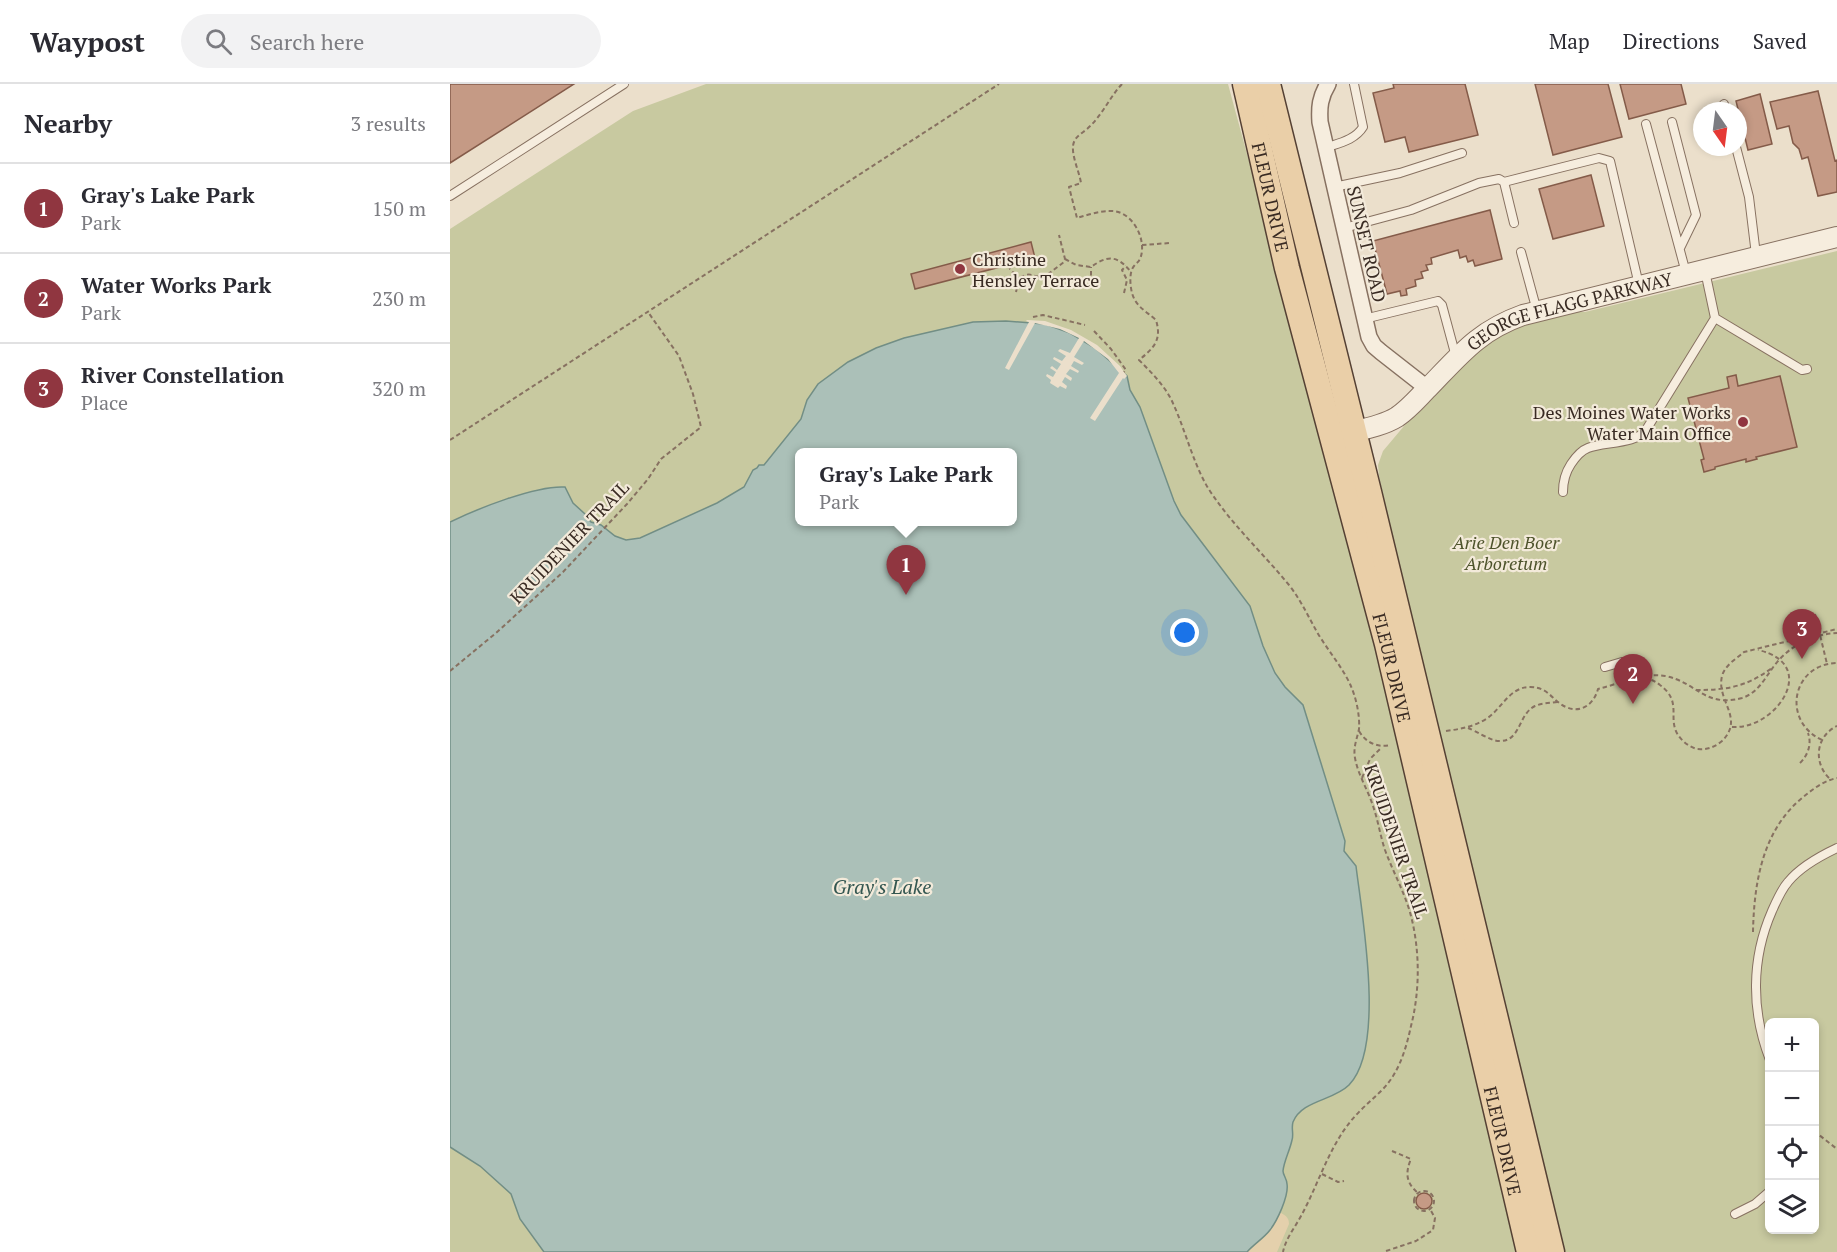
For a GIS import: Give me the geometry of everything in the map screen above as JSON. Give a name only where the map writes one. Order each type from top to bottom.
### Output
[{"type":"main road","name":"FLEUR DRIVE","points":[[1245,84],[1287,268],[1387,645],[1529,1252]]},
{"type":"main road","name":"FLEUR DRIVE","points":[[1268,84],[1552,1252]]},
{"type":"street","name":"SUNSET ROAD","points":[[1328,84],[1319,107],[1320,122],[1364,319],[1374,346],[1427,388]]},
{"type":"street","name":"GEORGE FLAGG PARKWAY","points":[[1331,437],[1380,424],[1396,417],[1478,337],[1503,322],[1837,237]]},
{"type":"lane","points":[[450,196],[624,84]]},
{"type":"lane","points":[[1325,148],[1353,138],[1363,127],[1354,84]]},
{"type":"lane","points":[[1672,122],[1696,215],[1680,248]]},
{"type":"lane","points":[[1646,124],[1680,248],[1696,272],[1715,318],[1802,370],[1807,369]]},
{"type":"lane","points":[[1334,187],[1400,173],[1462,153]]},
{"type":"lane","points":[[1738,156],[1749,197],[1756,257]]},
{"type":"lane","points":[[1504,182],[1599,158],[1610,161],[1639,286]]},
{"type":"lane","points":[[1344,228],[1411,210],[1479,183],[1499,178],[1504,182],[1514,223]]},
{"type":"lane","points":[[1521,252],[1537,312]]},
{"type":"lane","points":[[1364,319],[1438,301],[1442,305],[1456,359]]},
{"type":"lane","points":[[1563,492],[1567,470],[1586,448],[1624,441],[1643,434],[1715,318]]},
{"type":"lane","points":[[1605,667],[1622,662]]},
{"type":"lane","points":[[1765,1043],[1755,997],[1757,959],[1766,926],[1775,904],[1788,883],[1803,868],[1837,848]]},
{"type":"lane","points":[[1735,1214],[1755,1204],[1765,1195]]},
{"type":"path","points":[[450,440],[999,84]]},
{"type":"path","points":[[1059,235],[1065,259],[1076,265],[1091,267],[1109,258],[1126,266],[1131,272],[1141,258],[1142,245],[1135,224],[1117,211],[1110,210],[1077,218],[1069,186],[1081,183],[1073,144],[1077,136],[1099,116],[1122,84]]},
{"type":"path","points":[[1142,245],[1170,243]]},
{"type":"path","points":[[1018,279],[1027,274],[1046,277],[1065,259]]},
{"type":"path","points":[[1009,265],[1018,279],[1016,292]]},
{"type":"path","points":[[1124,293],[1127,280],[1122,270],[1126,266]]},
{"type":"path","points":[[1091,267],[1091,283]]},
{"type":"path","name":"KRUIDENIER TRAIL","points":[[1131,272],[1131,290],[1134,300],[1156,320],[1158,327],[1159,338],[1156,345],[1139,360],[1157,378],[1170,398],[1206,484],[1219,504],[1302,603],[1318,635],[1342,670],[1353,691],[1358,711],[1359,731],[1355,740],[1355,757],[1374,807],[1379,833],[1411,915],[1417,960],[1417,989],[1403,1056],[1393,1077],[1383,1090],[1358,1112],[1346,1127],[1286,1240],[1283,1252]]},
{"type":"path","name":"KRUIDENIER TRAIL","points":[[450,671],[563,573],[627,504],[661,459],[701,427],[693,394],[680,357],[648,311]]},
{"type":"path","points":[[1033,317],[1043,315],[1085,325]]},
{"type":"path","points":[[1094,331],[1121,362],[1126,370],[1124,372]]},
{"type":"path","points":[[1815,614],[1827,663]]},
{"type":"path","points":[[1639,678],[1651,679],[1666,690],[1671,696],[1674,707],[1676,732],[1681,739],[1695,748],[1705,749],[1716,746],[1732,727],[1731,714],[1722,689],[1722,677],[1727,667],[1744,652],[1837,631]]},
{"type":"path","points":[[1695,690],[1731,688],[1751,682],[1798,645],[1820,634]]},
{"type":"path","points":[[1732,727],[1756,724],[1784,698],[1788,690],[1790,681],[1786,668],[1780,660],[1767,653],[1754,650]]},
{"type":"path","points":[[1822,740],[1807,730],[1799,719],[1797,691],[1806,675],[1814,669],[1827,663],[1837,663]]},
{"type":"path","points":[[1446,731],[1467,728],[1487,718],[1506,698],[1518,690],[1532,687],[1540,688],[1571,709],[1583,708],[1593,701],[1598,689],[1657,675],[1678,680],[1715,700],[1725,701],[1746,697],[1755,691],[1774,666]]},
{"type":"path","points":[[1467,728],[1494,740],[1504,741],[1514,736],[1529,710],[1544,703],[1558,702]]},
{"type":"path","points":[[1831,779],[1825,773],[1819,760],[1819,745],[1827,732],[1837,726]]},
{"type":"path","points":[[1800,764],[1806,756],[1810,743],[1807,730]]},
{"type":"path","points":[[1359,731],[1369,742],[1382,747]]},
{"type":"path","points":[[1362,778],[1370,759],[1382,747],[1393,744]]},
{"type":"path","points":[[1753,941],[1760,870],[1772,834],[1793,805],[1814,788],[1837,778]]},
{"type":"path","points":[[1819,1134],[1837,1149]]},
{"type":"path","points":[[1392,1151],[1411,1160],[1408,1181],[1418,1193]]},
{"type":"path","points":[[1321,1173],[1338,1182],[1344,1181]]},
{"type":"path","points":[[1427,1191],[1433,1195],[1434,1203],[1430,1209],[1422,1210],[1416,1206],[1415,1198],[1418,1193],[1427,1191]]},
{"type":"path","points":[[1386,1251],[1416,1241],[1433,1230],[1435,1218],[1430,1209]]},
{"type":"green space","name":"Gray's Lake","points":[[706,84],[1228,84],[1318,416],[1408,774],[1520,1252],[450,1252],[450,229],[633,111]]},
{"type":"green space","name":"Arie Den Boer Arboretum","points":[[1837,251],[1837,1252],[1560,1252],[1397,562],[1378,465],[1383,451],[1457,363],[1512,325],[1571,312],[1585,312]]},
{"type":"sand","points":[[1279,1212],[1286,1216],[1289,1224],[1277,1252],[1247,1252],[1270,1230]]},
{"type":"water","name":"Gray's Lake","points":[[1006,321],[1045,324],[1070,333],[1095,348],[1127,376],[1130,390],[1140,407],[1181,515],[1250,606],[1263,646],[1275,673],[1303,705],[1345,841],[1344,851],[1356,866],[1369,980],[1367,1042],[1360,1067],[1349,1085],[1303,1109],[1297,1115],[1292,1126],[1293,1138],[1283,1171],[1287,1189],[1279,1215],[1265,1236],[1247,1252],[544,1252],[520,1219],[511,1194],[480,1166],[450,1147],[450,522],[523,494],[553,487],[565,487],[573,503],[591,522],[601,525],[615,536],[626,540],[640,538],[717,503],[744,487],[753,470],[759,465],[764,465],[801,419],[807,400],[818,384],[848,362],[876,348],[904,338],[973,322]]},
{"type":"pier","points":[[1027,320],[1045,321],[1071,330],[1097,345],[1120,366],[1127,376],[1123,378],[1095,421],[1090,418],[1119,373],[1108,359],[1084,341],[1074,357],[1084,363],[1082,365],[1074,361],[1071,366],[1079,371],[1078,373],[1070,369],[1066,374],[1072,378],[1071,381],[1065,377],[1062,382],[1067,386],[1066,389],[1060,386],[1058,388],[1050,383],[1051,380],[1046,376],[1047,374],[1053,377],[1056,372],[1050,368],[1052,366],[1057,370],[1061,364],[1053,359],[1054,357],[1062,361],[1066,356],[1058,351],[1060,349],[1070,353],[1079,338],[1060,329],[1035,323],[1009,370],[1005,368],[1029,322]]},
{"type":"building","points":[[450,84],[574,84],[450,163]]},
{"type":"building","points":[[1393,84],[1465,84],[1478,135],[1409,152],[1405,137],[1385,142],[1373,93],[1394,88]]},
{"type":"building","points":[[1535,84],[1608,84],[1622,137],[1553,155]]},
{"type":"building","points":[[1620,84],[1681,84],[1686,104],[1629,119]]},
{"type":"building","points":[[1818,91],[1835,161],[1837,160],[1837,192],[1818,196],[1808,157],[1802,159],[1799,149],[1793,143],[1789,126],[1777,129],[1770,102]]},
{"type":"building","points":[[1760,94],[1772,144],[1748,150],[1747,102],[1736,101]]},
{"type":"building","points":[[1591,175],[1604,226],[1553,239],[1539,189]]},
{"type":"building","points":[[1490,210],[1502,259],[1475,266],[1473,260],[1468,262],[1466,256],[1460,258],[1458,250],[1431,258],[1432,264],[1426,265],[1428,270],[1421,272],[1423,278],[1415,280],[1416,286],[1406,289],[1407,295],[1401,296],[1400,291],[1387,294],[1373,241]]},
{"type":"building","name":"Christine Hensley Terrace","points":[[1031,242],[1035,258],[915,289],[911,274]]},
{"type":"building","name":"Des Moines Water Works Water Main Office","points":[[1736,375],[1738,386],[1780,376],[1797,447],[1756,457],[1757,459],[1746,462],[1746,459],[1715,467],[1715,469],[1704,472],[1701,460],[1704,459],[1688,398],[1729,388],[1727,377]]},
{"type":"building","points":[[1424,1193],[1430,1195],[1432,1201],[1430,1207],[1424,1209],[1418,1207],[1416,1201],[1418,1195]]},
{"type":"place","name":"Christine Hensley Terrace","points":[[960,269]]},
{"type":"place","name":"Des Moines Water Works Water Main Office","points":[[1743,422]]},
{"type":"place","name":"Gray's Lake Park","points":[[906,595]]},
{"type":"place","name":"River Constellation","points":[[1802,659]]},
{"type":"place","name":"Water Works Park","points":[[1633,704]]}]
